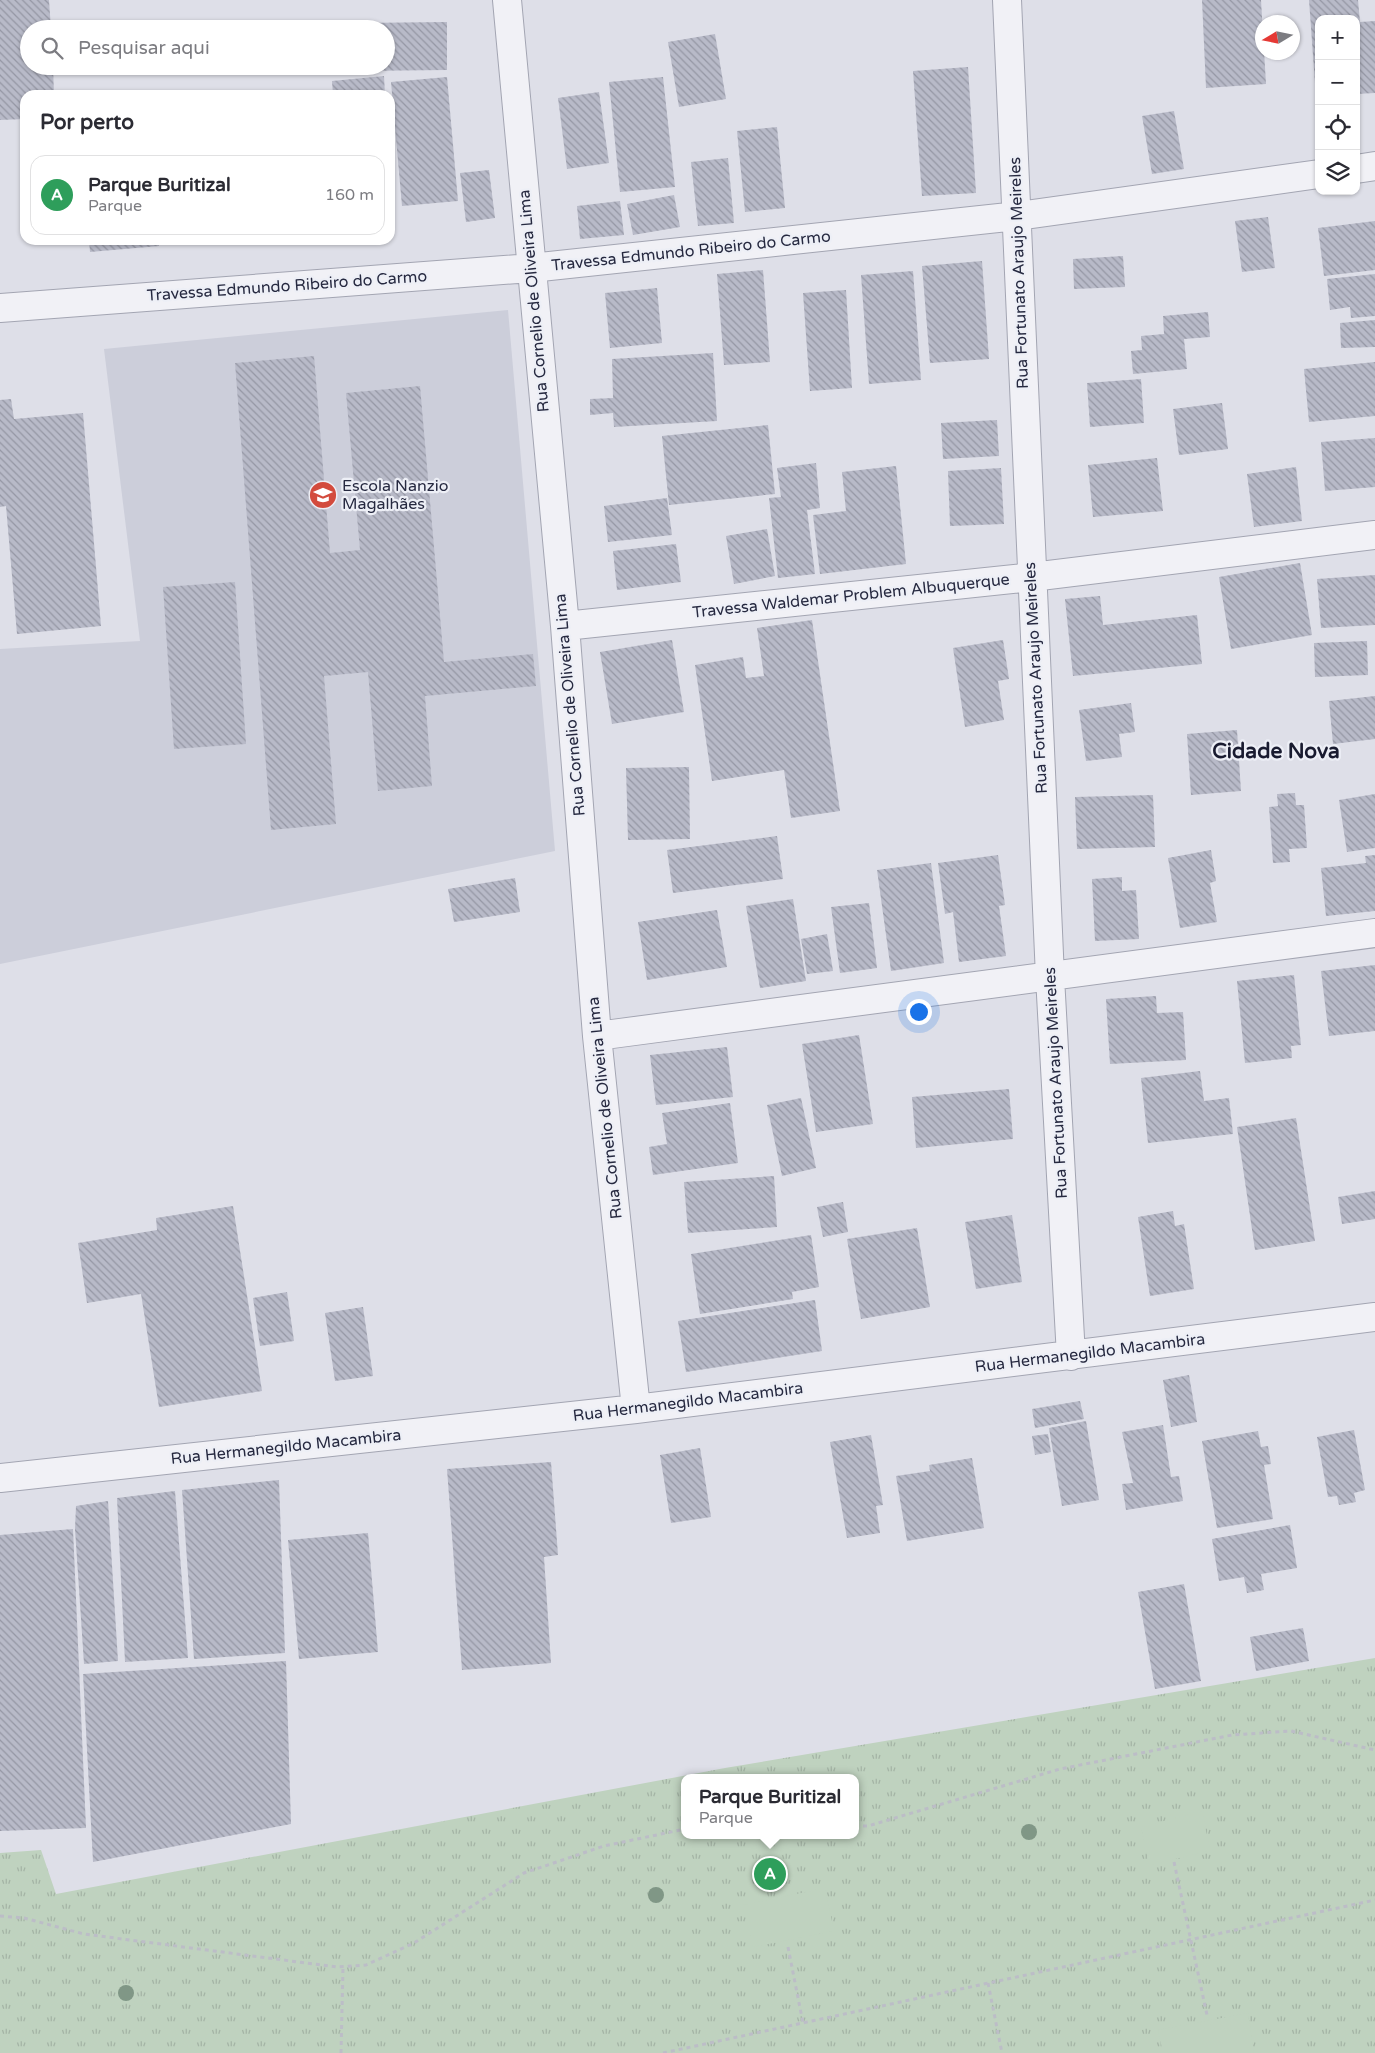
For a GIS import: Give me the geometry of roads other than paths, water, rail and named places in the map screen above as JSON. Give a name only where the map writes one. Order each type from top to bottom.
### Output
[{"type":"street","name":"Rua Cornelio de Oliveira Lima","points":[[507,0],[565,626],[597,1036],[636,1409]]},
{"type":"street","name":"Rua Fortunato Araujo Meireles","points":[[1007,0],[1050,977],[1071,1356]]},
{"type":"street","points":[[1360,168],[1375,166]]},
{"type":"street","name":"Travessa Edmundo Ribeiro do Carmo","points":[[0,308],[531,268],[1018,216],[1315,175]]},
{"type":"street","name":"Travessa Waldemar Problem Albuquerque","points":[[565,626],[1032,577],[1375,535]]},
{"type":"street","points":[[597,1036],[1375,933]]},
{"type":"street","name":"Rua Hermanegildo Macambira","points":[[0,1478],[636,1409],[1375,1317]]},
{"type":"place","name":"Escola Nanzio Magalhães","points":[[323,495]]},
{"type":"place","name":"Parque Buritizal","points":[[770,1874]]},
{"type":"district","name":"Cidade Nova","points":[[1276,751]]}]
